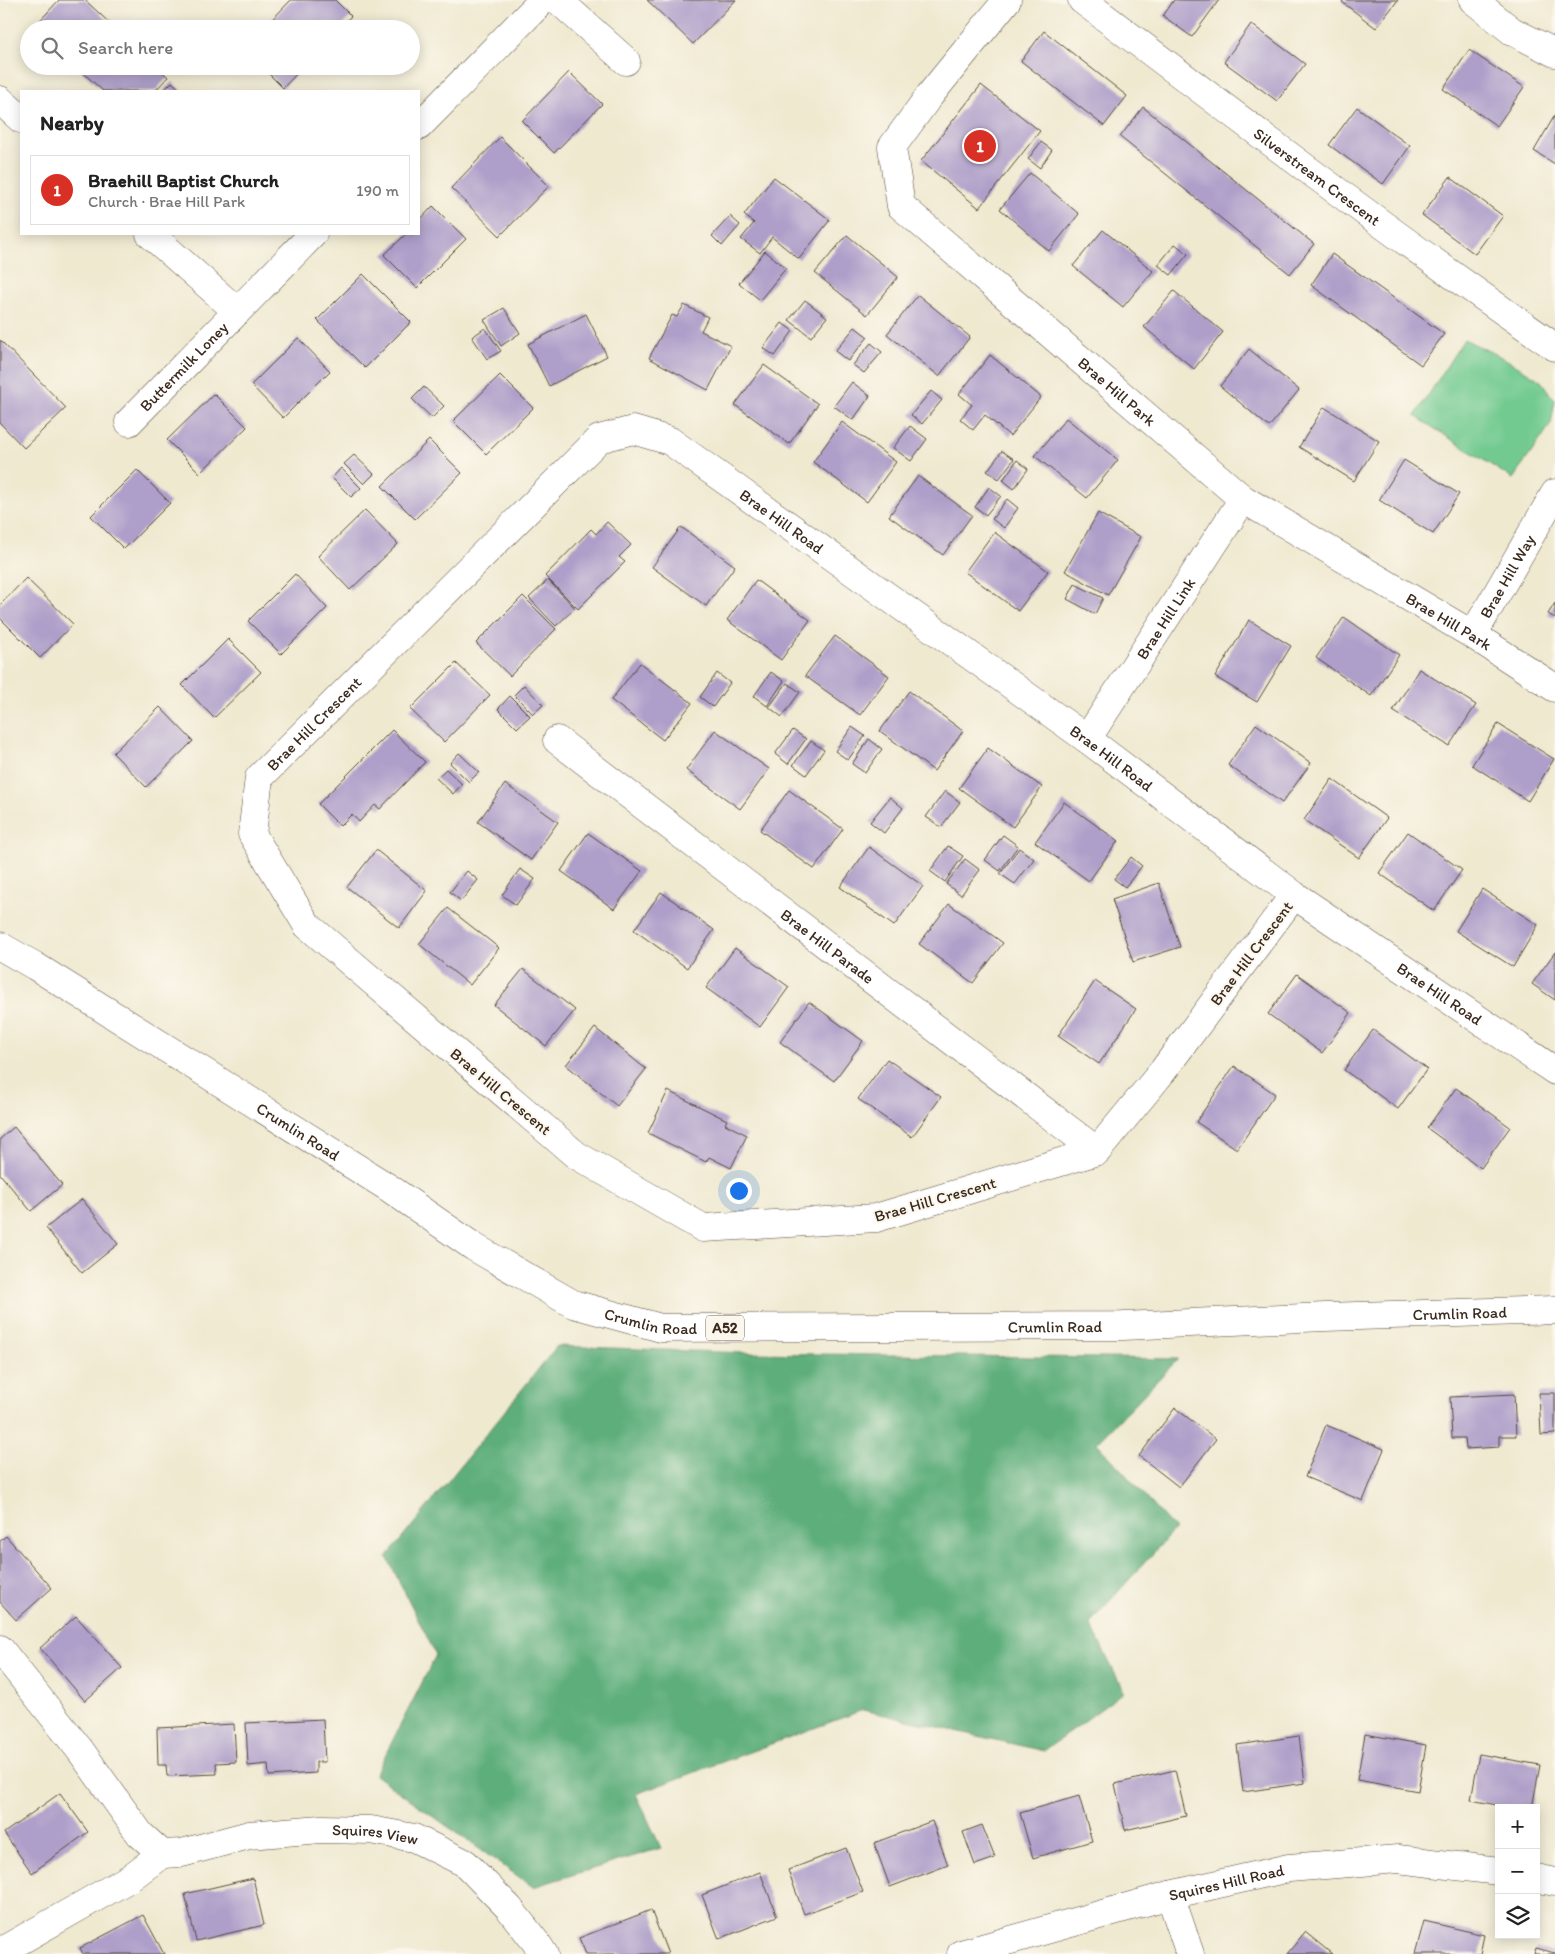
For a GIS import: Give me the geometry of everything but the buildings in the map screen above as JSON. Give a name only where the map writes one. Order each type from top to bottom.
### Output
[{"type":"street","points":[[420,125],[543,0]]},
{"type":"street","points":[[558,0],[626,61]]},
{"type":"street","name":"Brae Hill Park","points":[[1006,0],[930,95],[892,147],[901,206],[1243,498],[1473,635],[1555,688]]},
{"type":"street","name":"Silverstream Crescent","points":[[1082,0],[1228,111],[1555,348]]},
{"type":"street","points":[[1473,0],[1512,31],[1555,54]]},
{"type":"street","points":[[0,100],[20,117]]},
{"type":"street","name":"Buttermilk Loney","points":[[151,235],[237,312]]},
{"type":"street","name":"Buttermilk Loney","points":[[129,422],[313,235]]},
{"type":"street","name":"Brae Hill Crescent","points":[[670,441],[633,430],[599,439],[341,694],[259,778],[252,834],[307,925],[576,1155],[703,1228],[876,1218],[1097,1151],[1162,1072],[1294,894]]},
{"type":"street","name":"Brae Hill Road","points":[[670,441],[1087,739],[1294,894],[1555,1071]]},
{"type":"street","name":"Brae Hill Way","points":[[1473,635],[1555,493]]},
{"type":"street","name":"Brae Hill Link","points":[[1087,739],[1243,498]]},
{"type":"street","name":"Brae Hill Parade","points":[[557,740],[1097,1151]]},
{"type":"street","name":"Crumlin Road","points":[[0,946],[389,1188],[474,1247],[565,1300],[573,1304],[662,1328],[1123,1326],[1335,1316],[1555,1310]]},
{"type":"street","points":[[0,1649],[80,1750],[140,1834],[162,1854],[130,1878],[0,1952]]},
{"type":"street","name":"Squires View","points":[[162,1854],[182,1853],[248,1835],[321,1829],[371,1830],[414,1838],[464,1862],[509,1908],[544,1954]]},
{"type":"street","name":"Squires Hill Road","points":[[961,1954],[1170,1895],[1289,1868],[1398,1859],[1495,1871]]},
{"type":"street","points":[[1540,1879],[1555,1882]]},
{"type":"street","points":[[1170,1895],[1190,1954]]},
{"type":"green space","points":[[1464,339],[1507,360],[1540,380],[1555,400],[1551,424],[1513,479],[1415,416]]},
{"type":"green space","points":[[557,1346],[749,1353],[1178,1359],[1097,1443],[1175,1529],[1090,1623],[1124,1692],[1044,1751],[863,1710],[636,1794],[661,1848],[533,1887],[375,1775],[436,1655],[387,1557]]},
{"type":"place","name":"Braehill Baptist Church","points":[[980,146]]}]
